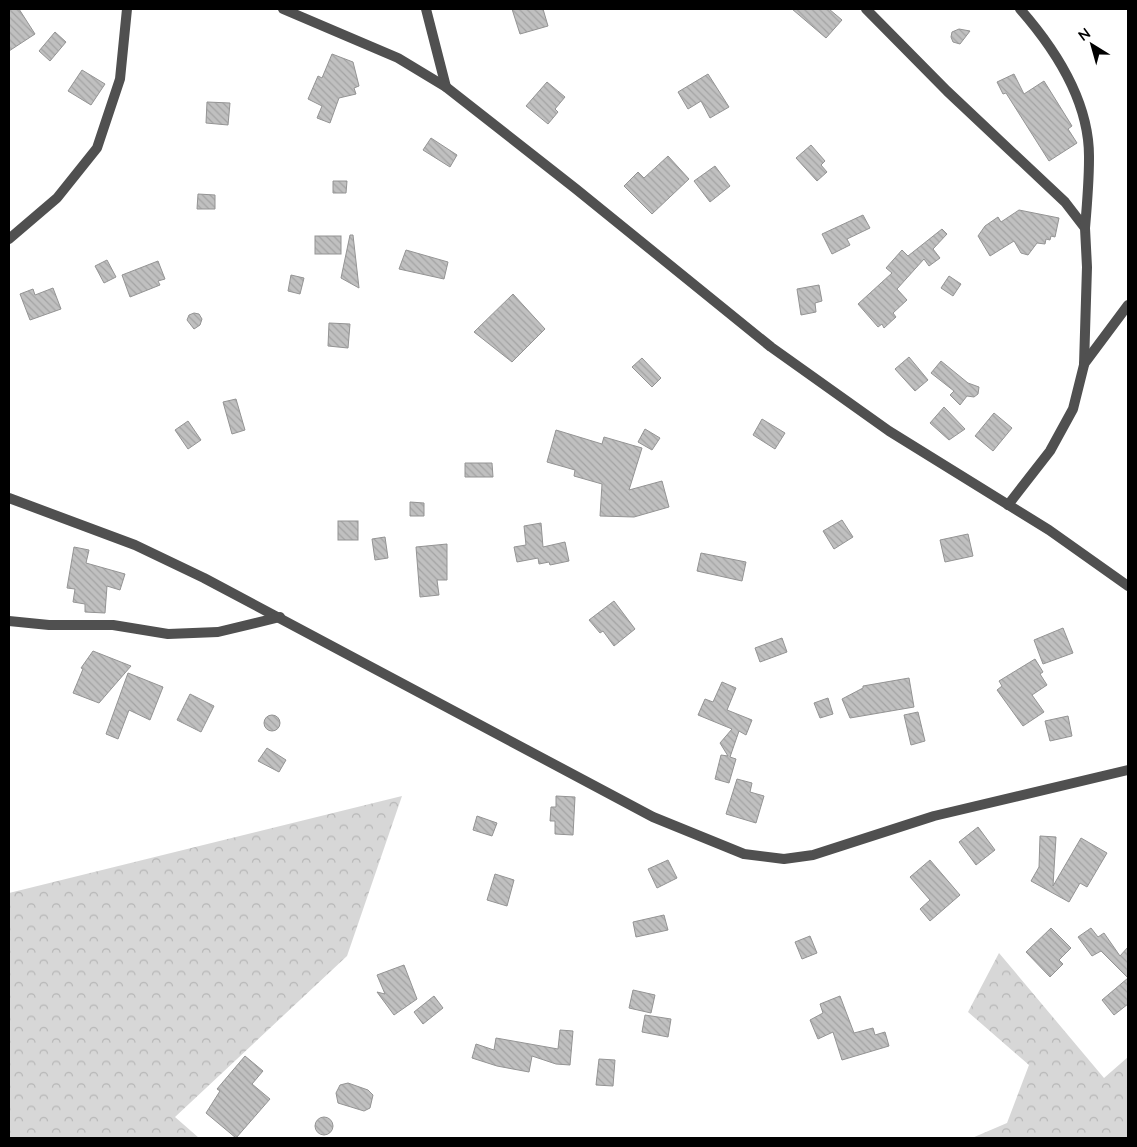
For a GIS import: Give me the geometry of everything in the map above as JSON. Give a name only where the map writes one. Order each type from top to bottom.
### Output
[{"type":"street","points":[[9,239],[57,198],[97,148],[120,79],[127,9]]},
{"type":"street","points":[[283,9],[398,58],[446,87],[576,189],[771,347],[889,431],[1049,530],[1128,586]]},
{"type":"street","points":[[426,9],[446,87]]},
{"type":"street","points":[[866,9],[947,91],[1065,202],[1085,228]]},
{"type":"street","points":[[1008,505],[1055,442],[1072,408],[1084,365],[1087,267],[1085,228],[1090,157],[1085,124],[1075,91],[1045,37],[1020,9]]},
{"type":"street","points":[[1084,365],[1128,306]]},
{"type":"street","points":[[9,498],[135,545],[204,578],[653,817],[744,854],[784,860],[813,855],[934,816],[1128,770]]},
{"type":"street","points":[[9,621],[49,625],[113,625],[168,634],[218,632],[280,617]]},
{"type":"green space","points":[[402,796],[347,956],[175,1117],[199,1138],[9,1138],[9,893]]},
{"type":"green space","points":[[999,953],[1104,1078],[1128,1057],[1128,1138],[972,1138],[1007,1123],[1029,1065],[968,1012]]},
{"type":"building","points":[[9,9],[19,9],[35,34],[9,51]]},
{"type":"building","points":[[512,9],[543,9],[548,26],[520,34]]},
{"type":"building","points":[[792,9],[829,9],[842,20],[826,38]]},
{"type":"building","points":[[959,29],[970,31],[960,44],[953,42],[951,37],[952,32]]},
{"type":"building","points":[[55,32],[66,42],[50,61],[39,51]]},
{"type":"building","points":[[332,54],[353,62],[359,86],[354,88],[356,94],[339,98],[330,123],[317,118],[322,106],[308,99],[318,76],[322,78]]},
{"type":"building","points":[[82,70],[105,84],[91,105],[68,91]]},
{"type":"building","points":[[708,74],[729,107],[710,118],[701,101],[688,109],[678,92]]},
{"type":"building","points":[[1014,74],[1024,94],[1044,81],[1072,126],[1068,129],[1077,143],[1049,161],[1006,93],[1003,94],[997,82]]},
{"type":"building","points":[[547,82],[565,97],[555,109],[558,112],[548,124],[526,106]]},
{"type":"building","points":[[207,102],[230,103],[228,125],[206,123]]},
{"type":"building","points":[[431,138],[457,155],[450,167],[423,150]]},
{"type":"building","points":[[811,145],[825,161],[821,165],[827,172],[817,181],[796,158]]},
{"type":"building","points":[[668,156],[689,179],[652,214],[624,186],[638,172],[644,178]]},
{"type":"building","points":[[715,166],[730,186],[710,202],[694,181]]},
{"type":"building","points":[[333,181],[347,181],[346,193],[333,193]]},
{"type":"building","points":[[198,194],[215,195],[215,209],[197,209]]},
{"type":"building","points":[[1019,210],[1059,218],[1055,237],[1051,236],[1050,240],[1046,239],[1045,244],[1037,243],[1028,255],[1021,253],[1014,241],[990,256],[978,236],[985,226],[998,217],[1001,222]]},
{"type":"building","points":[[863,215],[870,228],[847,239],[850,245],[832,254],[822,234]]},
{"type":"building","points":[[942,229],[947,234],[933,249],[940,258],[929,266],[924,259],[897,289],[907,300],[893,313],[896,317],[884,328],[882,324],[878,327],[858,304],[892,273],[886,268],[902,250],[908,256]]},
{"type":"building","points":[[350,235],[353,235],[359,288],[341,278]]},
{"type":"building","points":[[315,236],[341,236],[341,254],[315,254]]},
{"type":"building","points":[[406,250],[448,262],[444,279],[399,269]]},
{"type":"building","points":[[107,260],[116,277],[104,283],[95,266]]},
{"type":"building","points":[[158,261],[165,279],[158,281],[160,285],[130,297],[122,275]]},
{"type":"building","points":[[291,275],[304,278],[300,294],[288,291]]},
{"type":"building","points":[[949,276],[961,284],[953,296],[941,288]]},
{"type":"building","points":[[819,285],[822,301],[815,303],[816,312],[801,315],[797,289]]},
{"type":"building","points":[[53,288],[61,309],[30,320],[20,294],[33,289],[35,295]]},
{"type":"building","points":[[513,294],[545,329],[512,362],[474,332]]},
{"type":"building","points":[[199,314],[202,319],[200,325],[194,329],[187,320],[189,315]]},
{"type":"building","points":[[329,323],[350,324],[348,348],[328,346]]},
{"type":"building","points":[[909,357],[928,380],[915,391],[895,369]]},
{"type":"building","points":[[642,358],[661,378],[652,387],[632,367]]},
{"type":"building","points":[[941,361],[968,383],[979,387],[978,394],[974,397],[967,396],[960,405],[950,395],[954,391],[931,373]]},
{"type":"building","points":[[236,399],[245,430],[232,434],[223,402]]},
{"type":"building","points":[[944,407],[965,429],[949,440],[930,423]]},
{"type":"building","points":[[994,413],[1012,428],[993,451],[975,436]]},
{"type":"building","points":[[762,419],[785,433],[775,449],[753,435]]},
{"type":"building","points":[[188,421],[201,440],[188,449],[175,430]]},
{"type":"building","points":[[645,429],[660,438],[652,450],[638,442]]},
{"type":"building","points":[[556,430],[602,444],[604,437],[642,448],[629,490],[662,481],[669,507],[634,517],[600,516],[602,484],[574,476],[575,470],[547,462]]},
{"type":"building","points":[[465,463],[492,463],[493,477],[465,477]]},
{"type":"building","points":[[410,502],[424,503],[424,516],[410,516]]},
{"type":"building","points":[[842,520],[853,537],[834,549],[823,531]]},
{"type":"building","points":[[338,521],[358,521],[358,540],[338,540]]},
{"type":"building","points":[[541,523],[543,547],[565,542],[569,561],[550,565],[549,562],[539,564],[538,558],[517,562],[514,547],[526,545],[524,526]]},
{"type":"building","points":[[968,534],[973,556],[945,562],[940,540]]},
{"type":"building","points":[[385,537],[388,558],[375,560],[372,539]]},
{"type":"building","points":[[447,544],[447,580],[437,580],[439,595],[420,597],[416,547]]},
{"type":"building","points":[[74,547],[89,550],[86,563],[125,574],[120,590],[107,586],[105,613],[85,612],[85,604],[73,602],[75,589],[67,588]]},
{"type":"building","points":[[701,553],[746,562],[742,581],[697,571]]},
{"type":"building","points":[[614,601],[635,629],[614,646],[603,631],[600,633],[589,620]]},
{"type":"building","points":[[1063,628],[1073,653],[1043,664],[1034,640]]},
{"type":"building","points":[[782,638],[787,652],[760,662],[755,648]]},
{"type":"building","points":[[93,651],[131,666],[99,703],[73,693],[83,669],[81,668]]},
{"type":"building","points":[[1035,659],[1043,672],[1040,674],[1047,685],[1032,695],[1044,712],[1023,726],[997,690],[1002,686],[999,681]]},
{"type":"building","points":[[128,673],[163,687],[150,720],[129,710],[118,739],[106,734]]},
{"type":"building","points":[[909,678],[914,707],[850,718],[842,699],[863,688],[863,686]]},
{"type":"building","points":[[722,682],[736,688],[727,710],[752,720],[746,735],[739,731],[730,757],[736,759],[729,783],[715,779],[721,755],[728,756],[720,743],[732,729],[698,715],[705,699],[713,702]]},
{"type":"building","points":[[190,694],[214,706],[201,732],[177,720]]},
{"type":"building","points":[[828,698],[833,714],[820,718],[814,703]]},
{"type":"building","points":[[918,712],[925,741],[911,745],[904,715]]},
{"type":"building","points":[[272,715],[278,717],[280,723],[278,729],[272,731],[266,729],[264,723],[266,717]]},
{"type":"building","points":[[1068,716],[1072,736],[1050,741],[1045,721]]},
{"type":"building","points":[[267,748],[286,760],[279,772],[258,761]]},
{"type":"building","points":[[737,779],[752,783],[750,792],[764,796],[756,823],[726,814]]},
{"type":"building","points":[[556,796],[575,797],[573,835],[555,834],[555,821],[550,821],[551,807],[556,807]]},
{"type":"building","points":[[477,816],[497,823],[492,836],[473,830]]},
{"type":"building","points":[[978,827],[995,850],[976,865],[959,842]]},
{"type":"building","points":[[1040,836],[1056,837],[1053,886],[1081,838],[1107,853],[1087,887],[1080,883],[1069,902],[1031,881],[1039,867]]},
{"type":"building","points":[[668,860],[677,878],[657,888],[648,869]]},
{"type":"building","points":[[930,860],[960,895],[930,921],[920,909],[930,900],[910,877]]},
{"type":"building","points":[[495,874],[514,880],[507,906],[487,900]]},
{"type":"building","points":[[664,915],[668,930],[636,937],[633,922]]},
{"type":"building","points":[[1051,928],[1071,948],[1059,960],[1063,964],[1050,977],[1026,952]]},
{"type":"building","points":[[1091,928],[1098,937],[1104,933],[1120,956],[1128,947],[1128,978],[1101,951],[1092,956],[1078,937]]},
{"type":"building","points":[[810,936],[817,953],[802,959],[795,942]]},
{"type":"building","points":[[404,965],[417,999],[394,1015],[377,992],[385,994],[377,975]]},
{"type":"building","points":[[1128,978],[1128,1004],[1114,1015],[1102,1000]]},
{"type":"building","points":[[633,990],[655,995],[651,1013],[629,1008]]},
{"type":"building","points":[[434,996],[443,1008],[423,1024],[414,1012]]},
{"type":"building","points":[[840,996],[854,1033],[873,1028],[875,1035],[885,1032],[889,1046],[842,1060],[833,1032],[818,1039],[810,1020],[823,1013],[820,1004]]},
{"type":"building","points":[[645,1015],[671,1019],[668,1037],[642,1032]]},
{"type":"building","points":[[560,1030],[573,1031],[570,1065],[556,1064],[532,1056],[529,1072],[497,1066],[472,1058],[476,1044],[494,1050],[496,1038],[558,1049]]},
{"type":"building","points":[[245,1056],[263,1071],[252,1084],[270,1099],[236,1138],[206,1113],[220,1091],[217,1089]]},
{"type":"building","points":[[599,1059],[615,1060],[613,1086],[596,1085]]},
{"type":"building","points":[[348,1083],[368,1090],[373,1095],[370,1108],[364,1111],[338,1103],[336,1093],[340,1085]]},
{"type":"building","points":[[324,1117],[330,1120],[333,1126],[330,1132],[324,1135],[318,1132],[315,1126],[318,1120]]}]
